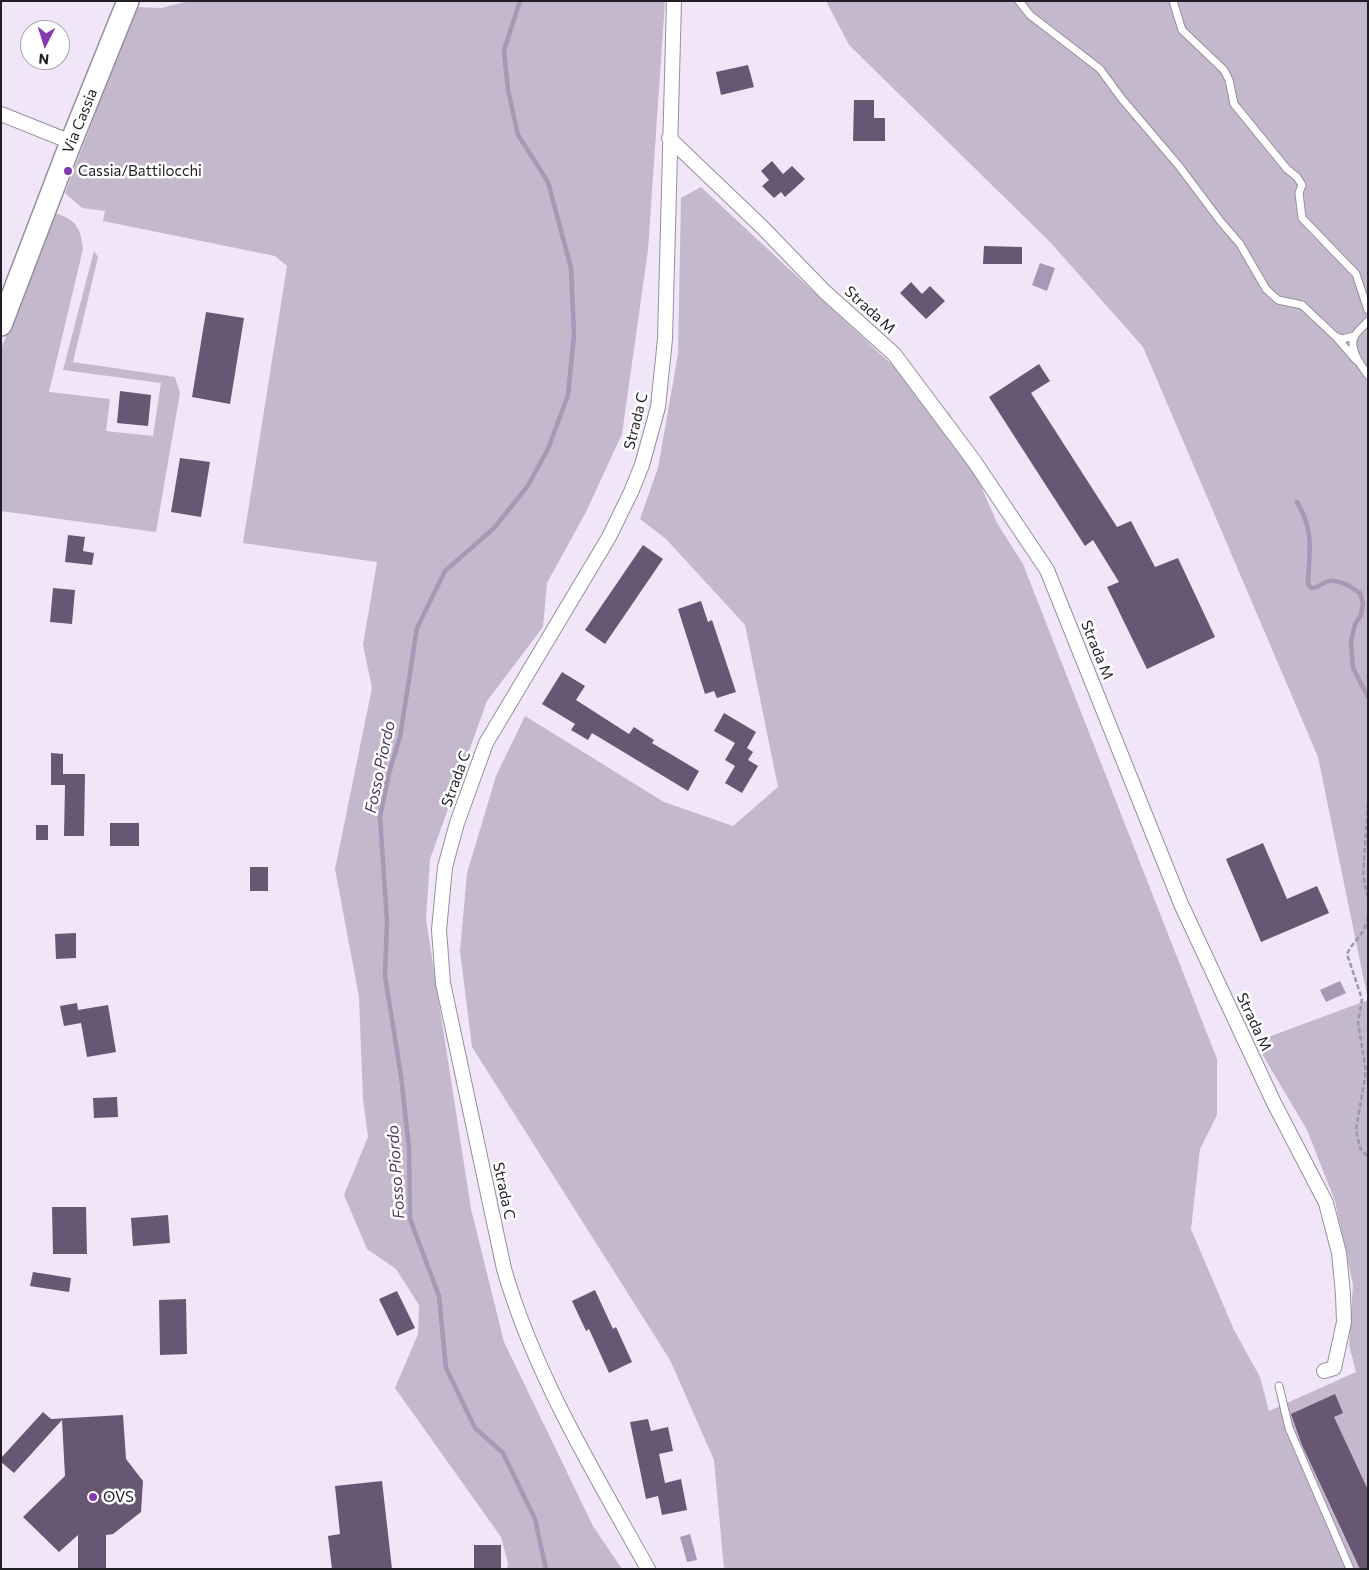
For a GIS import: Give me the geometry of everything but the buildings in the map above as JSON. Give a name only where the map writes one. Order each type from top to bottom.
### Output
[{"type":"main road","name":"Via Cassia","points":[[1,326],[71,142],[128,1]]},
{"type":"street","name":"Strada C","points":[[648,1569],[556,1402],[531,1350],[514,1307],[504,1269],[446,1000],[439,930],[441,898],[450,846],[478,762],[494,728],[609,537],[635,483],[651,435],[662,383],[664,354],[674,1]]},
{"type":"street","points":[[1,114],[71,142]]},
{"type":"street","name":"Strada M","points":[[669,138],[762,227],[826,292],[894,354],[974,461],[1047,570],[1181,904],[1274,1103],[1326,1203],[1342,1271],[1344,1322],[1334,1368],[1324,1371]]},
{"type":"lane","points":[[1019,1],[1030,14],[1100,69],[1122,99],[1179,166],[1240,244],[1266,288],[1278,300],[1302,306],[1335,336],[1368,375]]},
{"type":"lane","points":[[1173,1],[1182,30],[1224,70],[1229,80],[1234,104],[1288,169],[1297,176],[1302,184],[1299,193],[1302,218],[1356,274],[1368,310]]},
{"type":"lane","points":[[1358,362],[1352,344],[1354,336],[1368,321]]},
{"type":"lane","points":[[1335,336],[1342,339],[1354,336]]},
{"type":"lane","points":[[1279,1386],[1289,1428],[1350,1569]]},
{"type":"path","points":[[1368,803],[1363,874],[1368,899]]},
{"type":"path","points":[[1368,918],[1362,935],[1347,954],[1362,999],[1358,1023],[1366,1071],[1356,1130],[1360,1148],[1368,1157]]},
{"type":"shaded area","points":[[189,1],[665,1],[648,250],[622,434],[586,512],[547,583],[543,627],[487,701],[430,859],[426,919],[471,1209],[504,1342],[593,1526],[622,1569],[507,1569],[508,1563],[501,1537],[395,1388],[418,1334],[419,1305],[396,1269],[367,1249],[344,1195],[368,1137],[363,1099],[359,997],[335,869],[372,688],[363,645],[377,562],[243,543],[287,266],[275,256],[103,221],[105,211],[82,208],[65,193],[136,7],[161,8]]},
{"type":"shaded area","points":[[826,1],[1368,1],[1368,1000],[1318,757],[1143,347],[1051,243],[849,45]]},
{"type":"shaded area","points":[[701,187],[888,361],[950,414],[997,523],[1023,564],[1217,1059],[1217,1115],[1200,1149],[1191,1229],[1234,1330],[1260,1377],[1269,1411],[1356,1372],[1349,1345],[1353,1285],[1335,1201],[1307,1130],[1255,1042],[1368,1000],[1368,1569],[724,1569],[714,1460],[670,1360],[472,1047],[460,951],[467,873],[496,776],[525,716],[664,802],[733,826],[778,787],[745,625],[666,539],[640,519],[658,468],[678,354],[681,198]]},
{"type":"shaded area","points":[[55,213],[68,218],[76,225],[83,249],[49,392],[110,399],[106,431],[153,436],[161,383],[63,370],[94,251],[98,257],[73,362],[175,377],[180,393],[156,532],[1,511],[1,349]]},
{"type":"shaded area","points":[[1040,263],[1055,268],[1047,291],[1032,285]]},
{"type":"shaded area","points":[[1340,981],[1346,993],[1326,1002],[1320,990]]},
{"type":"shaded area","points":[[690,1534],[697,1560],[687,1562],[680,1537]]},
{"type":"waterway","name":"Fosso Piordo","points":[[520,1],[504,50],[508,90],[518,135],[548,182],[571,268],[574,335],[568,395],[548,449],[527,487],[494,528],[445,571],[417,628],[400,737],[389,773],[380,817],[387,921],[385,976],[401,1076],[409,1148],[410,1219],[439,1296],[446,1368],[475,1428],[503,1453],[535,1519],[546,1569]]},
{"type":"waterway","points":[[1297,502],[1309,532],[1308,584],[1313,588],[1326,582],[1335,581],[1344,583],[1360,593],[1363,603],[1361,615],[1355,624],[1351,641],[1353,668],[1368,697]]},
{"type":"place","name":"Cassia/Battilocchi","points":[[68,171]]},
{"type":"place","name":"OVS","points":[[93,1497]]}]
